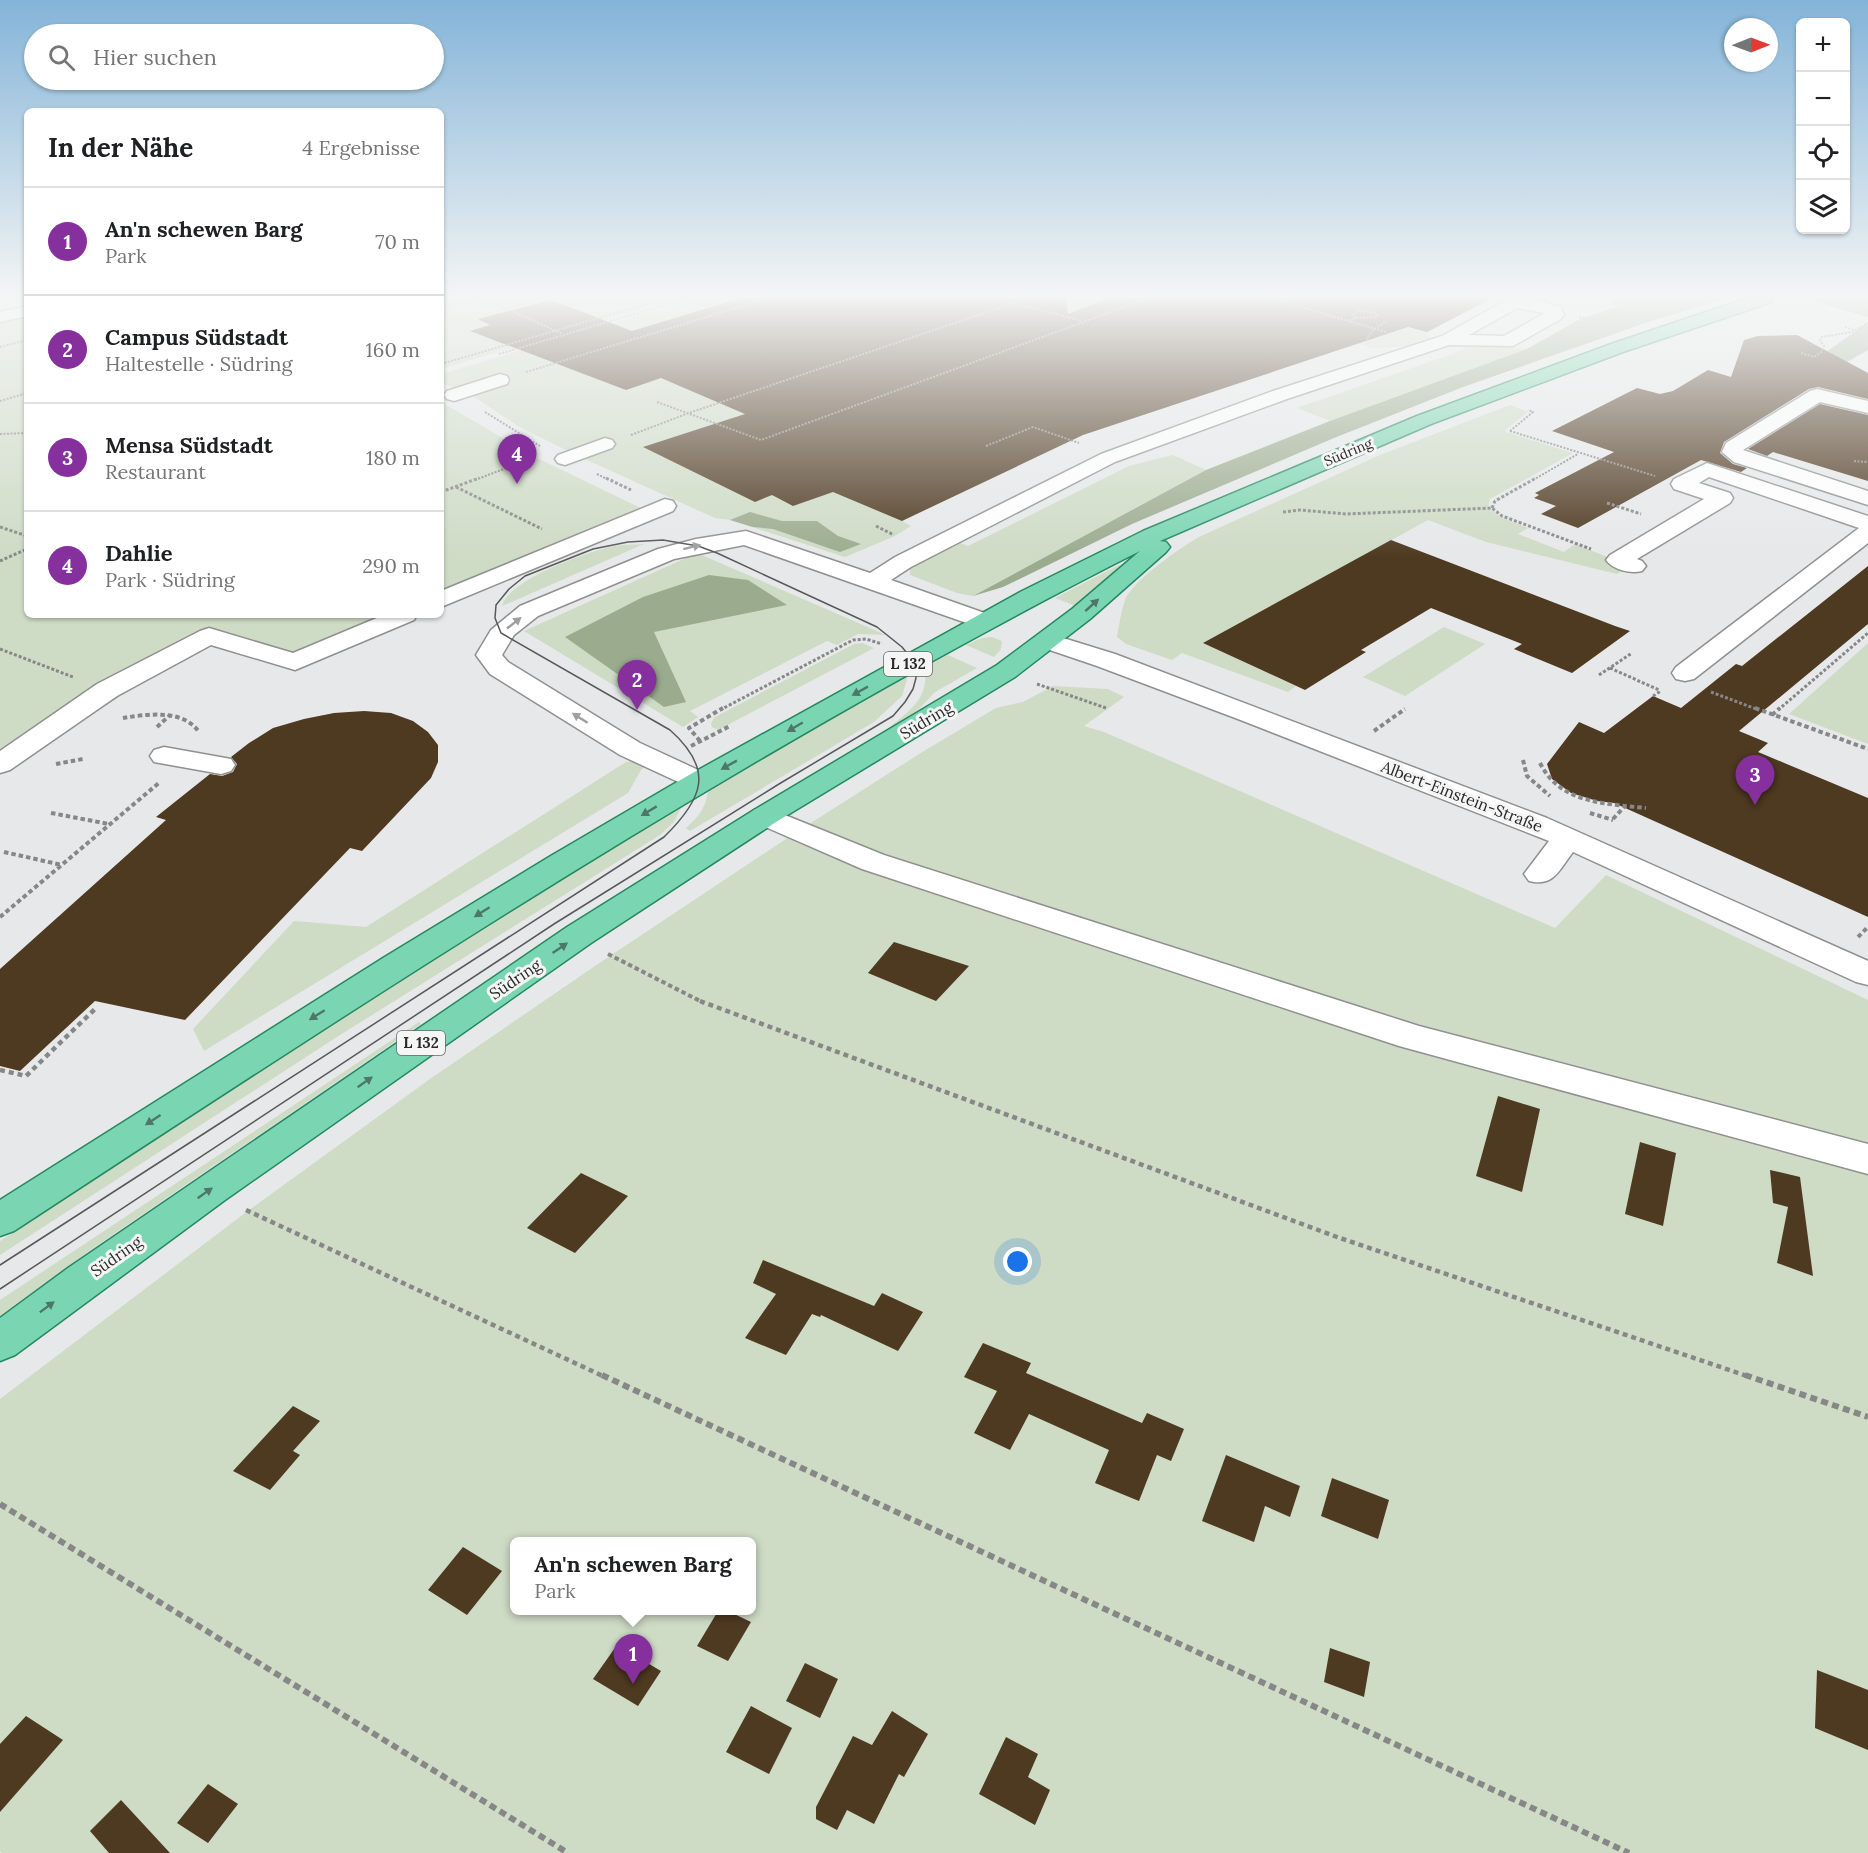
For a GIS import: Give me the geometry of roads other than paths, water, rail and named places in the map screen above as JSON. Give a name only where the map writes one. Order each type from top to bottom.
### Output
[{"type":"main road","name":"Südring","points":[[0,1220],[395,966],[699,781],[984,621],[1151,536],[1445,412],[1519,384]]},
{"type":"main road","name":"Südring","points":[[0,1342],[83,1280],[579,935],[765,816],[981,687],[1082,615],[1138,562],[1195,519]]},
{"type":"main road","points":[[984,621],[1047,641]]},
{"type":"street","points":[[454,395],[486,384]]},
{"type":"street","points":[[872,582],[903,562],[1108,458],[1312,384]]},
{"type":"street","points":[[1868,407],[1817,395],[1733,447],[1732,452],[1741,458],[1868,498]]},
{"type":"street","points":[[565,459],[605,444]]},
{"type":"street","points":[[1626,563],[1722,498],[1682,484],[1707,469],[1868,523]]},
{"type":"street","points":[[444,599],[665,506]]},
{"type":"street","points":[[1693,680],[1868,532]]},
{"type":"street","points":[[699,781],[630,749],[498,668],[489,655],[493,644],[501,633],[529,611],[666,554],[746,537],[984,621]]},
{"type":"street","points":[[0,764],[107,690],[209,636],[295,662],[398,618]]},
{"type":"street","name":"Albert-Einstein-Straße","points":[[1047,641],[1106,660],[1248,713],[1575,824],[1868,974]]},
{"type":"street","points":[[168,749],[221,765]]},
{"type":"street","points":[[765,816],[873,862],[1412,1036],[1868,1159]]},
{"type":"street","points":[[1540,874],[1575,824]]},
{"type":"tram line","points":[[0,1265],[664,837],[688,810],[695,797],[698,771],[694,758],[670,730],[501,633],[495,618],[496,605],[509,589],[525,576],[593,549],[628,542],[663,540],[698,546],[877,627],[902,647],[910,657],[915,667],[916,678],[913,689],[893,716],[554,924],[0,1289]]},
{"type":"place","name":"Dahlie","points":[[517,484]]},
{"type":"place","name":"Campus Südstadt","points":[[637,710]]},
{"type":"place","name":"Mensa Südstadt","points":[[1755,805]]},
{"type":"place","name":"An'n schewen Barg","points":[[633,1684]]}]
